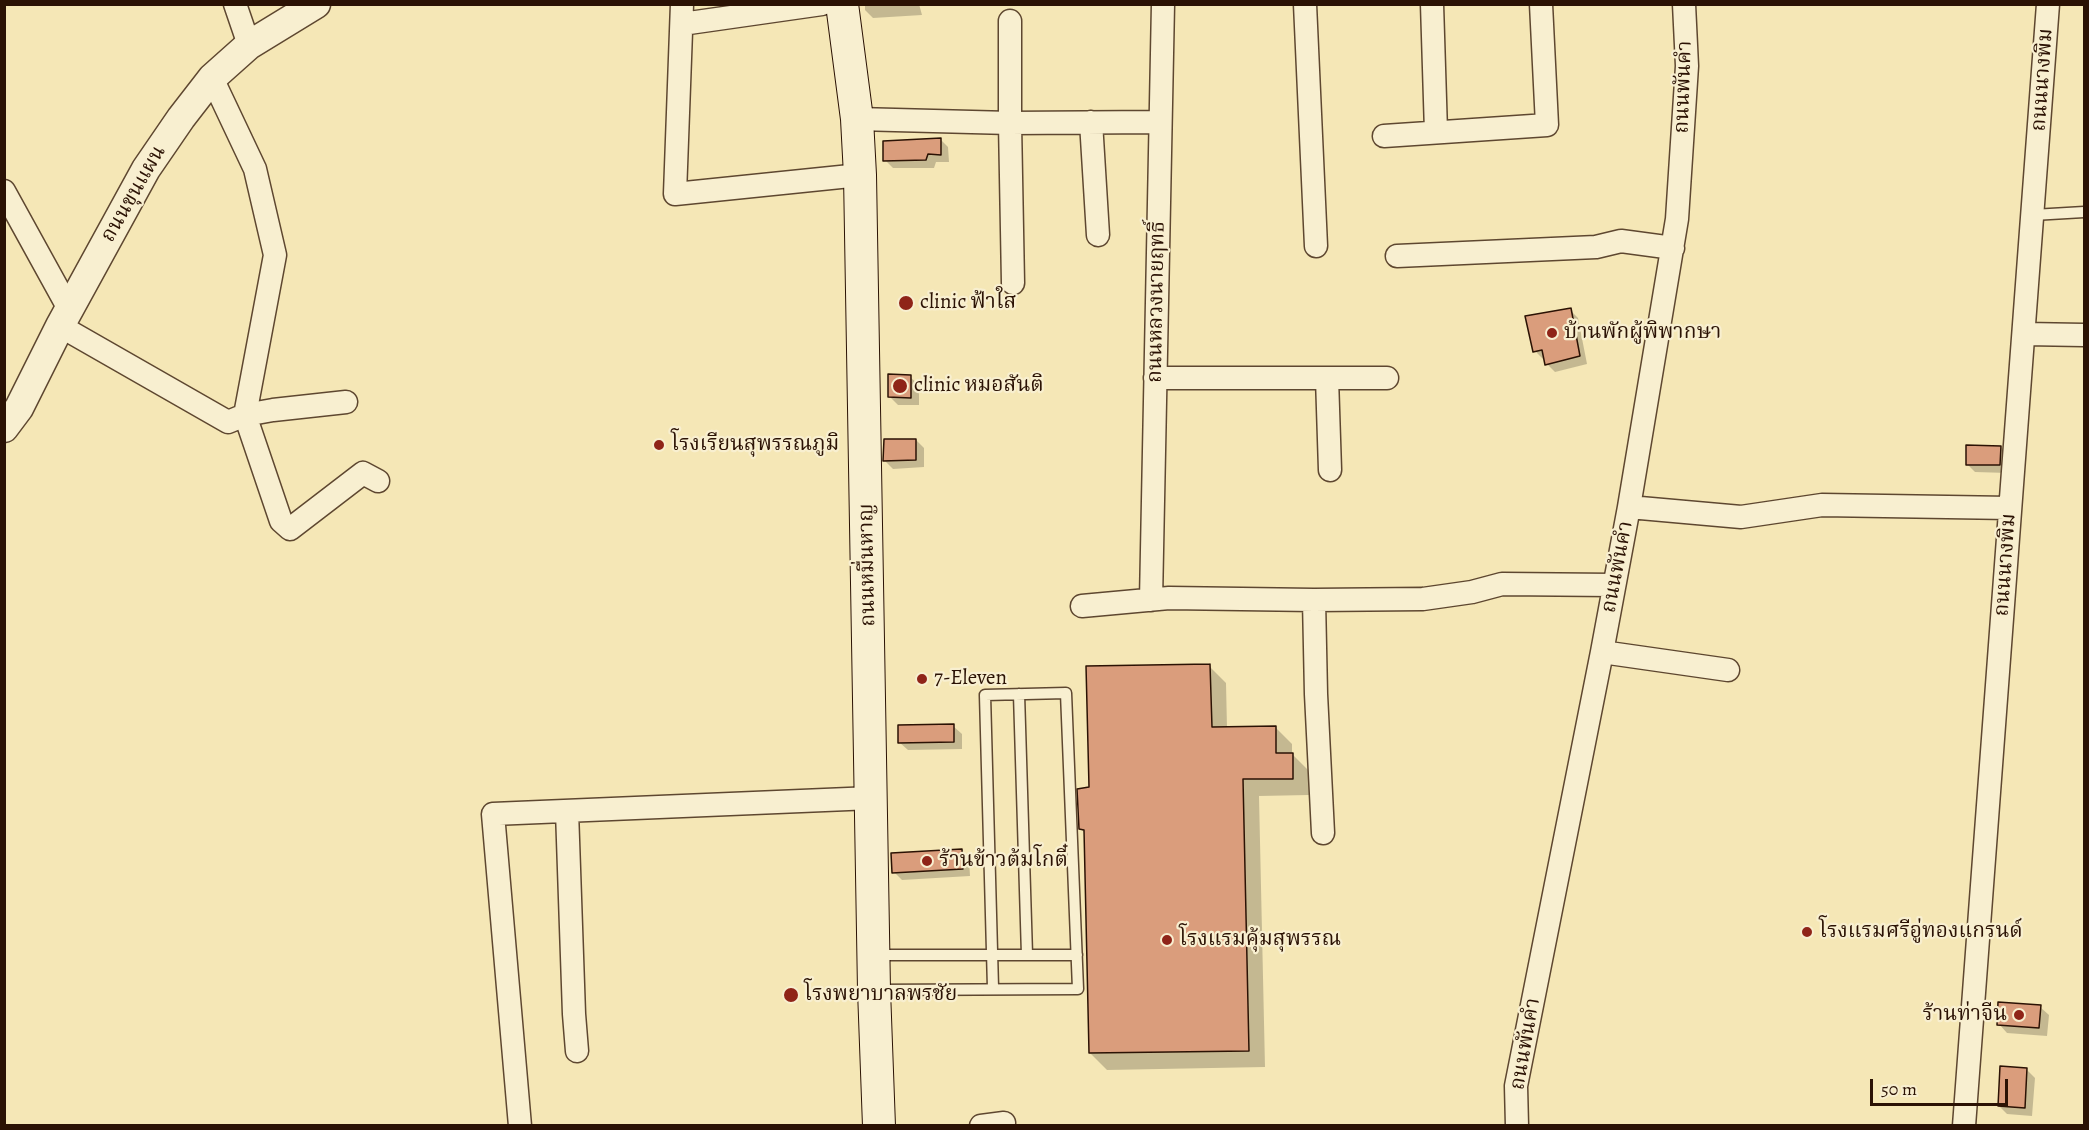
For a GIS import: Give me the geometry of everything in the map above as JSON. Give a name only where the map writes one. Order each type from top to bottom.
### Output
[{"type":"main road","name":"ถนนหมื่นหาญ","points":[[842,4],[857,119],[860,175],[874,990],[879,1125]]},
{"type":"street","points":[[235,4],[249,45]]},
{"type":"street","name":"ถนนขุนแผน","points":[[4,428],[19,408],[64,317],[146,169],[180,118],[213,78],[249,45],[316,4]]},
{"type":"street","points":[[822,4],[682,14],[675,194],[860,175]]},
{"type":"street","name":"ถนนหลวงนายฤทธิ์","points":[[1151,600],[1163,4]]},
{"type":"street","points":[[1305,4],[1316,246]]},
{"type":"street","points":[[1432,4],[1436,132]]},
{"type":"street","points":[[1384,136],[1547,125],[1541,4]]},
{"type":"street","name":"ถนนพันคำ","points":[[1517,1125],[1515,1086],[1602,652],[1629,507],[1677,219],[1688,66],[1684,4]]},
{"type":"street","name":"ถนนนางพิม","points":[[1964,1125],[2048,4]]},
{"type":"street","points":[[1011,21],[1013,283]]},
{"type":"street","points":[[213,78],[255,169],[275,255],[245,415],[281,521],[290,529],[363,473],[378,481]]},
{"type":"street","points":[[857,119],[1010,123],[1160,122]]},
{"type":"street","points":[[1091,122],[1098,235]]},
{"type":"street","points":[[4,191],[64,317],[228,422],[245,415],[346,402]]},
{"type":"street","points":[[1397,256],[1596,247],[1621,241],[1672,248]]},
{"type":"street","points":[[2025,334],[2085,335]]},
{"type":"street","points":[[1155,378],[1387,378]]},
{"type":"street","points":[[1327,378],[1330,470]]},
{"type":"street","points":[[1629,507],[1741,517],[1822,506],[2010,508]]},
{"type":"street","points":[[1082,606],[1169,598],[1423,599],[1473,592],[1502,585],[1614,585]]},
{"type":"street","points":[[1314,600],[1323,833]]},
{"type":"street","points":[[1602,652],[1728,670]]},
{"type":"street","points":[[520,1125],[493,814],[872,798]]},
{"type":"street","points":[[567,811],[577,1052]]},
{"type":"street","points":[[981,1125],[1004,1123]]},
{"type":"lane","points":[[2033,214],[2085,212]]},
{"type":"lane","points":[[874,990],[1078,989],[1066,693],[985,695],[993,988]]},
{"type":"lane","points":[[1019,694],[1027,955]]},
{"type":"lane","points":[[875,955],[1077,955]]},
{"type":"building","points":[[941,138],[941,155],[928,154],[926,160],[883,161],[883,141]]},
{"type":"building","name":"บ้านพักผู้พิพากษา","points":[[1571,308],[1580,356],[1545,365],[1542,350],[1533,352],[1525,316]]},
{"type":"building","name":"clinic หมอสันติ","points":[[888,374],[911,375],[911,398],[888,397]]},
{"type":"building","points":[[884,439],[916,439],[916,460],[883,461]]},
{"type":"building","points":[[1966,445],[2001,446],[2000,465],[1966,465]]},
{"type":"building","name":"โรงแรมคุ้มสุพรรณ","points":[[1210,664],[1212,727],[1276,726],[1276,753],[1293,753],[1293,779],[1243,779],[1249,1051],[1089,1053],[1084,830],[1079,829],[1077,789],[1089,787],[1086,666]]},
{"type":"building","points":[[954,724],[954,742],[898,743],[898,725]]},
{"type":"building","name":"ร้านข้าวต้มโกตี๋","points":[[962,849],[963,869],[892,873],[891,853]]},
{"type":"building","name":"ร้านท่าจีน","points":[[1998,1002],[2041,1005],[2039,1028],[1997,1025]]},
{"type":"building","points":[[2000,1066],[2027,1068],[2025,1108],[1998,1106]]},
{"type":"place","name":"clinic ฟ้าใส","points":[[906,303]]},
{"type":"place","name":"บ้านพักผู้พิพากษา","points":[[1552,333]]},
{"type":"place","name":"clinic หมอสันติ","points":[[900,386]]},
{"type":"place","name":"โรงเรียนสุพรรณภูมิ","points":[[659,445]]},
{"type":"place","name":"7-Eleven","points":[[922,679]]},
{"type":"place","name":"ร้านข้าวต้มโกตี๋","points":[[927,861]]},
{"type":"place","name":"โรงแรมศรีอู่ทองแกรนด์","points":[[1807,932]]},
{"type":"place","name":"โรงแรมคุ้มสุพรรณ","points":[[1167,940]]},
{"type":"place","name":"โรงพยาบาลพรชัย","points":[[791,995]]},
{"type":"place","name":"ร้านท่าจีน","points":[[2019,1015]]}]
